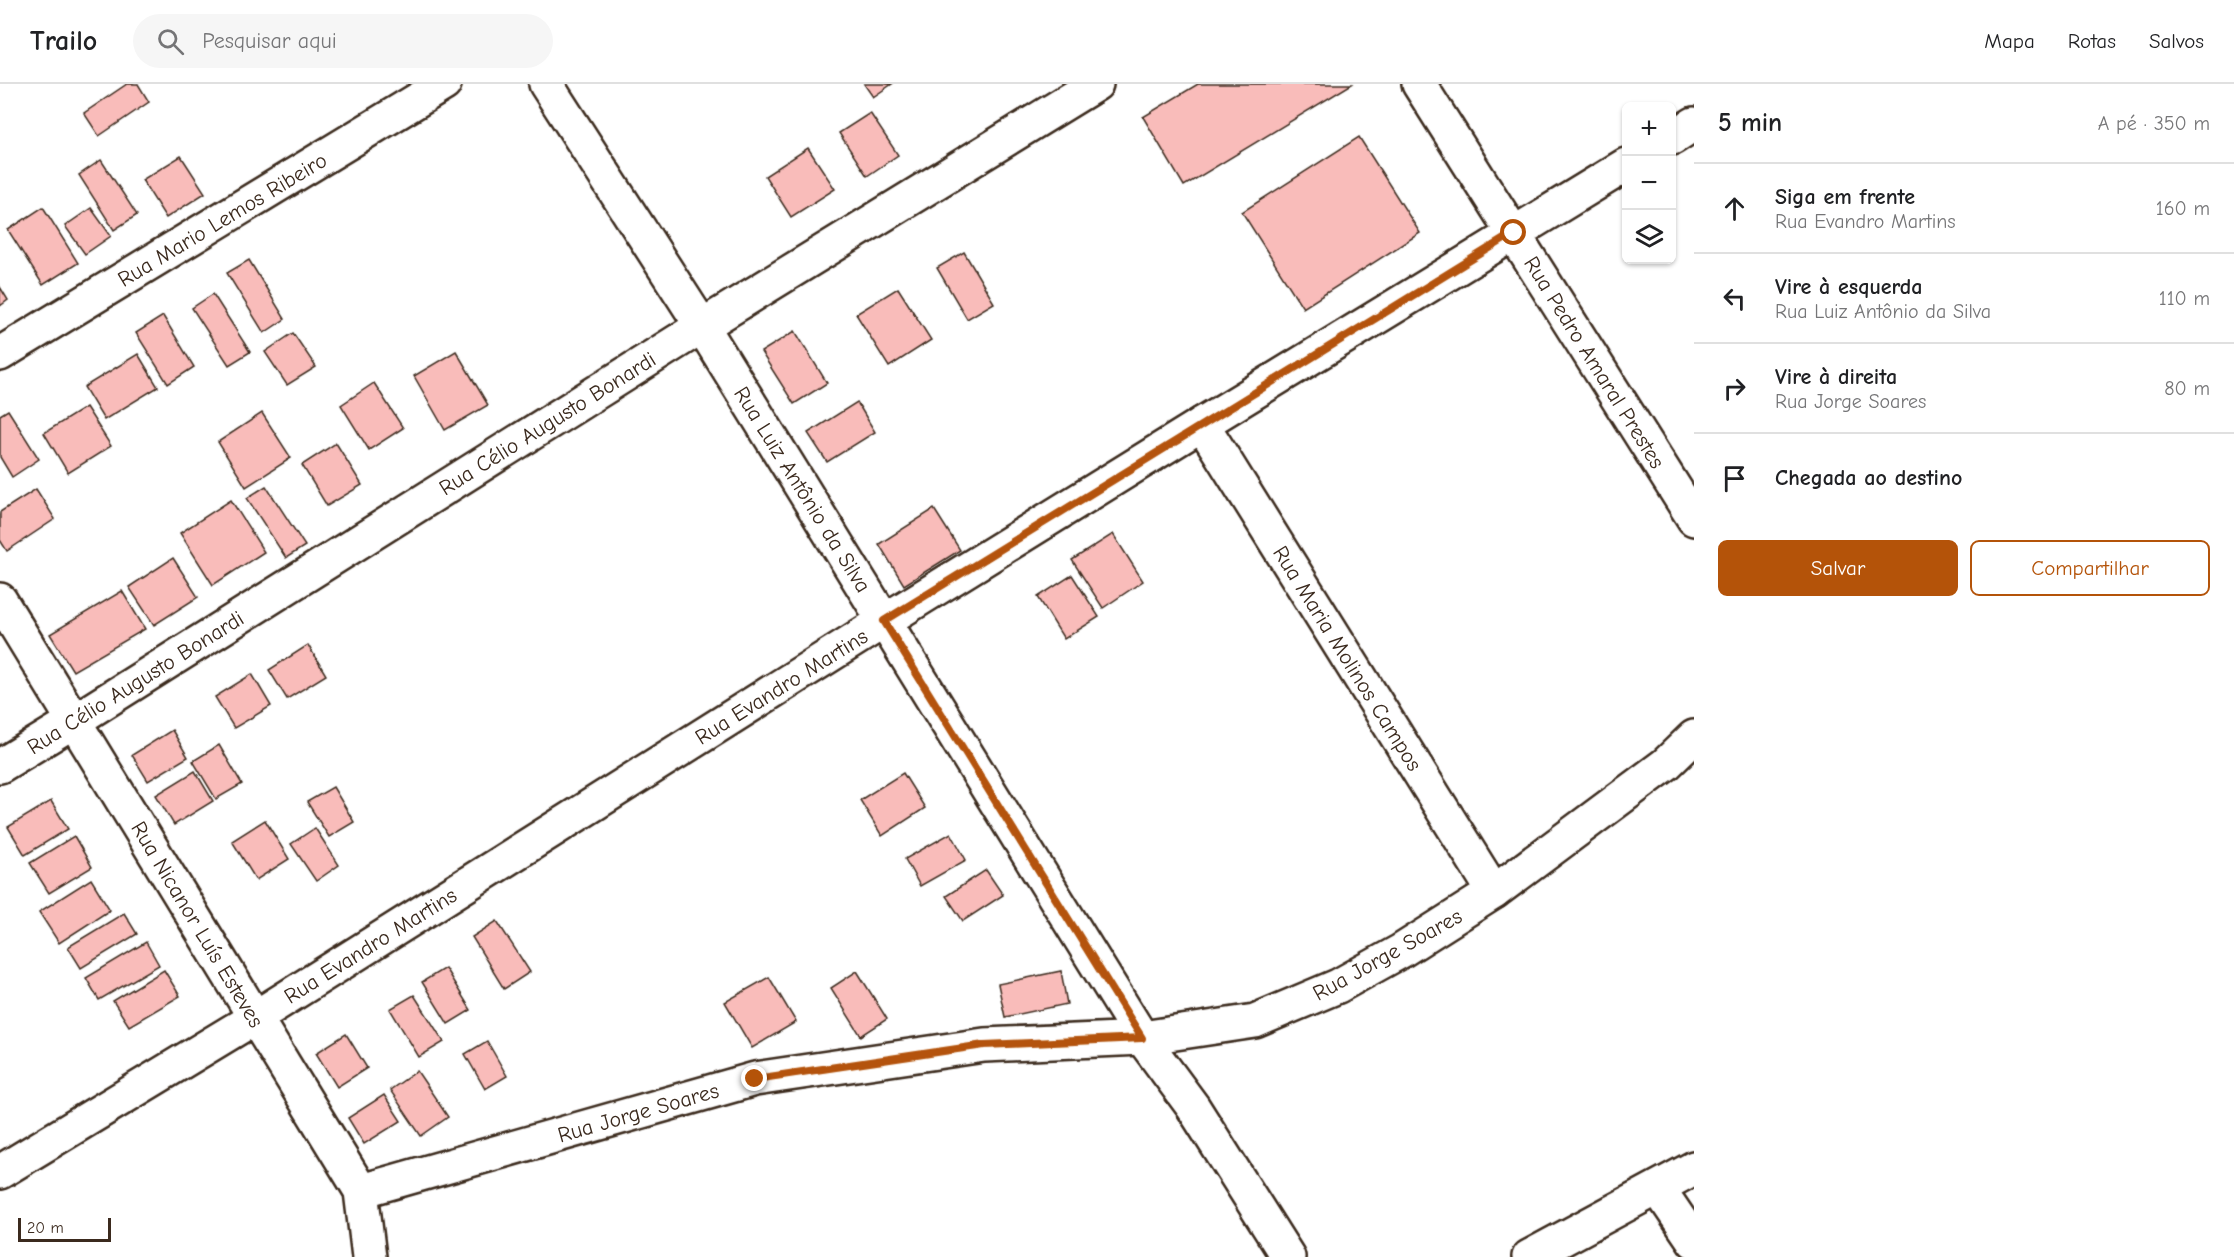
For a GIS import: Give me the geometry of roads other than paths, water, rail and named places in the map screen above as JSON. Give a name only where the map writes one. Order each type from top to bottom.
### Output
[{"type":"street","name":"Rua Mario Lemos Ribeiro","points":[[0,354],[444,84]]},
{"type":"street","name":"Rua Luiz Antônio da Silva","points":[[546,84],[702,326],[1142,1038],[1193,1107],[1288,1257]]},
{"type":"street","name":"Rua Célio Augusto Bonardi","points":[[0,766],[702,326],[1096,84]]},
{"type":"street","name":"Rua Pedro Amaral Prestes","points":[[1419,84],[1694,519]]},
{"type":"street","points":[[1676,135],[1694,124]]},
{"type":"street","name":"Rua Evandro Martins","points":[[0,1172],[256,1017],[884,621],[1202,424],[1622,167]]},
{"type":"street","name":"Rua Maria Molinos Campos","points":[[1202,424],[1494,892]]},
{"type":"street","name":"Rua Nicanor Luís Esteves","points":[[0,600],[361,1191],[369,1257]]},
{"type":"street","name":"Rua Jorge Soares","points":[[361,1191],[755,1079],[984,1045],[1142,1038],[1255,1021],[1338,986],[1401,951],[1494,892],[1666,764],[1694,737]]},
{"type":"street","points":[[1529,1257],[1694,1168]]},
{"type":"street","points":[[1659,1188],[1694,1241]]}]
